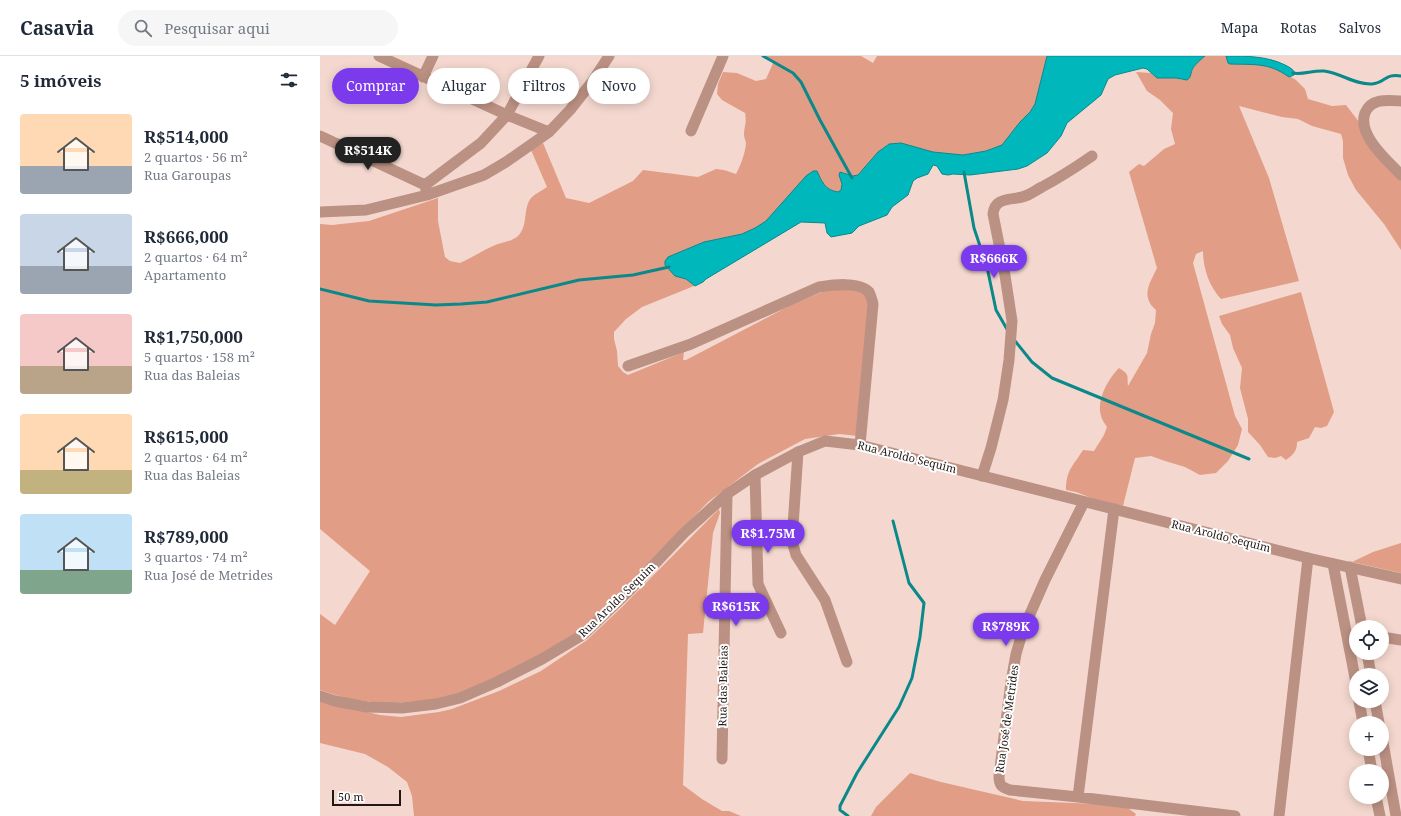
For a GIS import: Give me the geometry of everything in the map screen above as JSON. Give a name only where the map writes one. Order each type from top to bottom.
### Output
[{"type":"street","points":[[379,56],[507,115],[549,132]]},
{"type":"street","points":[[424,76],[433,56]]},
{"type":"street","points":[[426,190],[481,142],[507,115],[539,56]]},
{"type":"street","points":[[320,212],[366,210],[426,190],[484,175],[506,162],[549,132],[570,110],[592,82],[609,56]]},
{"type":"street","points":[[691,131],[723,56]]},
{"type":"street","points":[[1401,101],[1388,100],[1370,104],[1366,111],[1364,125],[1369,138],[1401,175]]},
{"type":"street","points":[[320,136],[426,190]]},
{"type":"street","points":[[982,476],[991,448],[1003,400],[1009,360],[1012,321],[1004,269],[993,214],[994,207],[998,203],[1004,201],[1027,196],[1064,176],[1092,156]]},
{"type":"street","points":[[628,366],[691,344],[819,287],[838,284],[861,287],[868,291],[873,304],[860,445]]},
{"type":"street","name":"Rua Aroldo Sequim","points":[[320,696],[335,701],[367,707],[402,708],[436,704],[460,698],[536,663],[584,634],[630,590],[684,533],[727,494],[755,475],[798,452],[825,441],[860,445],[1401,580]]},
{"type":"street","points":[[798,452],[792,541],[796,555],[825,600],[847,662]]},
{"type":"street","points":[[755,475],[758,584],[781,633]]},
{"type":"street","name":"Rua das Baleias","points":[[722,759],[727,494]]},
{"type":"street","name":"Rua José de Metrides","points":[[1084,502],[1045,580],[1023,630],[1016,654],[1011,682],[999,784],[1003,788],[1010,790],[1235,816]]},
{"type":"street","points":[[1078,797],[1114,509]]},
{"type":"street","points":[[1279,816],[1308,558]]},
{"type":"street","points":[[1333,564],[1349,623]]},
{"type":"street","points":[[1350,567],[1361,620]]},
{"type":"street","points":[[1389,638],[1401,640]]},
{"type":"street","points":[[1385,756],[1396,816]]},
{"type":"street","points":[[1377,804],[1380,816]]},
{"type":"shaded area","points":[[766,56],[861,56],[873,63],[877,56],[1047,56],[1035,104],[1002,145],[986,151],[963,155],[933,152],[901,143],[888,144],[878,152],[858,175],[853,176],[841,172],[839,175],[842,183],[841,190],[838,192],[830,189],[822,182],[817,171],[812,171],[766,221],[755,228],[742,234],[704,242],[668,257],[665,261],[665,265],[676,276],[686,279],[695,286],[642,307],[626,319],[614,332],[618,366],[623,372],[628,375],[684,352],[683,360],[686,360],[791,305],[827,290],[854,289],[872,298],[858,436],[839,434],[805,439],[758,464],[708,502],[597,617],[574,635],[513,671],[451,698],[384,704],[345,698],[320,690],[320,614],[335,625],[370,571],[320,529],[320,224],[332,225],[369,221],[438,198],[438,221],[445,257],[450,261],[460,263],[493,246],[513,239],[519,235],[524,226],[529,201],[532,197],[547,187],[531,150],[543,143],[566,198],[589,203],[633,181],[643,170],[698,177],[716,169],[736,174],[744,155],[746,143],[744,135],[746,119],[745,113],[722,100],[717,94],[718,84],[723,72],[737,73],[756,81],[766,79],[774,61]]},
{"type":"shaded area","points":[[1203,56],[1226,56],[1230,64],[1259,64],[1279,70],[1296,80],[1305,89],[1308,99],[1332,106],[1346,105],[1401,177],[1401,250],[1384,224],[1356,190],[1348,175],[1343,158],[1343,141],[1341,134],[1312,126],[1298,119],[1282,117],[1239,106],[1269,178],[1299,281],[1221,299],[1210,283],[1204,264],[1203,251],[1196,254],[1193,263],[1235,416],[1242,429],[1238,445],[1228,461],[1216,473],[1200,475],[1185,467],[1151,456],[1135,458],[1123,506],[1066,490],[1066,483],[1073,464],[1083,450],[1094,451],[1104,435],[1107,427],[1101,416],[1100,403],[1107,384],[1119,368],[1125,372],[1127,376],[1128,386],[1147,353],[1155,323],[1156,310],[1148,300],[1147,295],[1149,284],[1157,268],[1129,172],[1139,164],[1144,166],[1164,149],[1175,144],[1171,129],[1173,113],[1160,100],[1147,91],[1136,72],[1151,73],[1157,78],[1176,78],[1184,80],[1190,77],[1194,68]]},
{"type":"shaded area","points":[[1301,292],[1334,412],[1327,426],[1321,428],[1315,427],[1309,438],[1297,442],[1294,452],[1286,460],[1281,456],[1275,458],[1268,457],[1260,445],[1248,432],[1248,419],[1240,388],[1242,368],[1233,348],[1230,335],[1222,324],[1219,316]]},
{"type":"shaded area","points":[[719,509],[720,513],[713,533],[703,633],[688,634],[683,785],[722,811],[729,811],[741,816],[414,816],[412,796],[407,782],[388,767],[365,754],[320,743],[320,701],[380,715],[401,717],[439,712],[452,709],[499,691],[541,671],[587,640],[622,607]]},
{"type":"shaded area","points":[[1401,543],[1401,573],[1352,562],[1373,552]]},
{"type":"shaded area","points":[[910,773],[941,782],[1023,801],[1124,805],[1136,814],[1135,816],[871,816],[876,807]]},
{"type":"water","points":[[1047,56],[1205,56],[1194,67],[1190,78],[1187,80],[1176,78],[1157,78],[1147,69],[1143,68],[1115,75],[1108,79],[1101,95],[1067,123],[1061,136],[1047,153],[1027,166],[1018,169],[970,175],[948,175],[942,174],[937,166],[933,165],[928,174],[913,181],[908,195],[892,207],[887,215],[859,226],[852,233],[831,237],[827,233],[825,223],[801,222],[695,286],[686,279],[675,276],[665,265],[665,261],[668,257],[704,242],[742,234],[755,228],[766,221],[806,176],[813,171],[817,171],[822,182],[827,187],[838,192],[841,190],[842,184],[839,175],[840,172],[853,176],[858,175],[878,152],[889,144],[901,143],[933,152],[963,155],[986,151],[1002,145],[1035,104]]},
{"type":"water","points":[[1226,56],[1249,56],[1264,58],[1278,62],[1292,69],[1295,73],[1289,77],[1274,69],[1261,65],[1230,64],[1228,63]]},
{"type":"waterway","points":[[763,56],[793,73],[801,82],[852,178]]},
{"type":"waterway","points":[[1293,73],[1324,71],[1366,84],[1380,82],[1388,77],[1396,75],[1401,76]]},
{"type":"waterway","points":[[964,172],[974,228],[987,267],[996,310],[1008,331]]},
{"type":"waterway","points":[[320,289],[369,301],[436,305],[461,304],[487,302],[579,280],[633,275],[669,267]]},
{"type":"waterway","points":[[1015,341],[1032,362],[1052,378],[1249,459]]},
{"type":"waterway","points":[[848,816],[840,810],[840,806],[857,773],[899,707],[912,678],[920,637],[924,603],[909,583],[893,521]]}]
